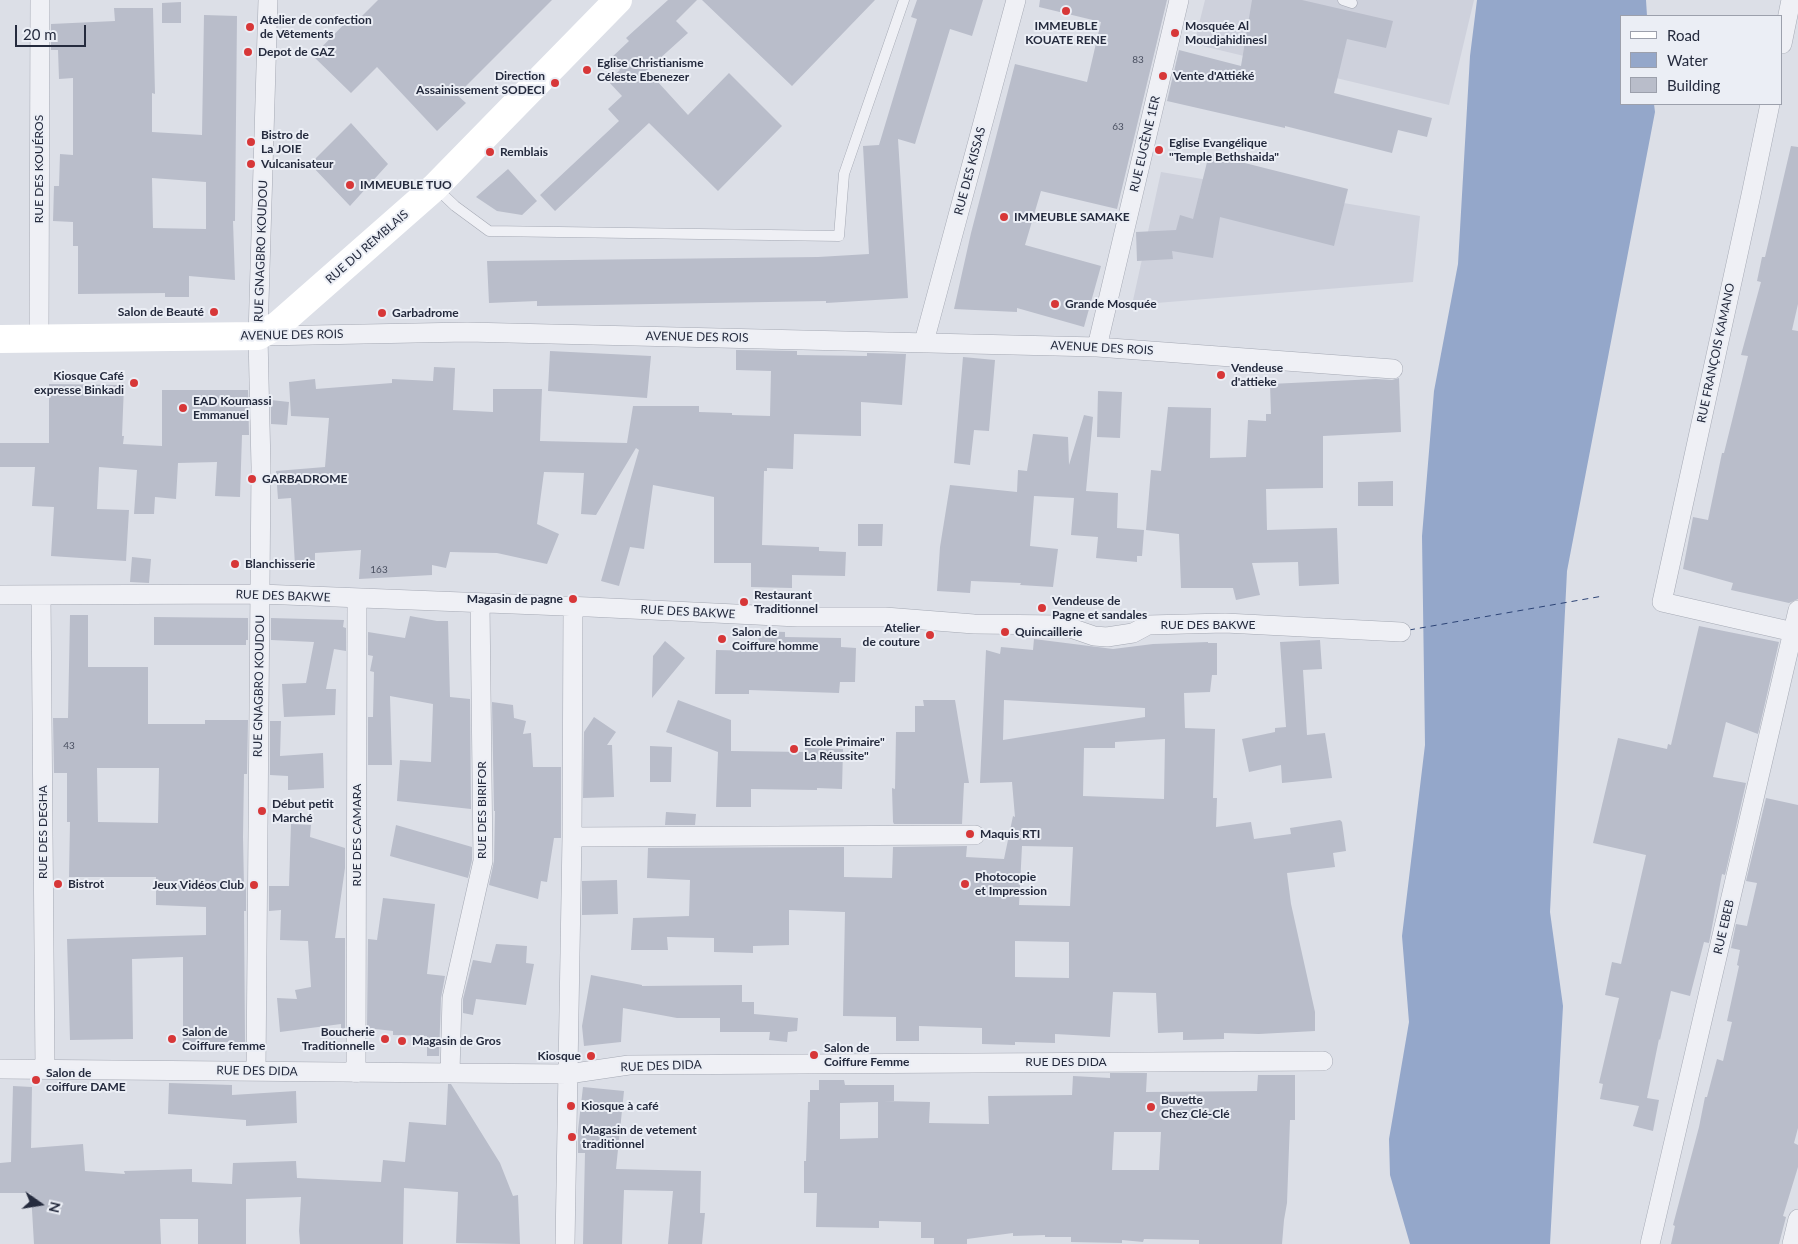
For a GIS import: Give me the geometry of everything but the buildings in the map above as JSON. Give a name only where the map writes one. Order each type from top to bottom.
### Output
[{"type":"street","name":"RUE DES KOUÉROS","points":[[39,338],[40,0]]},
{"type":"street","name":"RUE GNAGBRO KOUDOU","points":[[256,1072],[261,467],[258,336],[268,0]]},
{"type":"street","name":"RUE DU REMBLAIS","points":[[258,336],[278,325],[435,187],[618,0]]},
{"type":"street","name":"RUE DES KISSAS","points":[[924,342],[1016,0]]},
{"type":"street","name":"RUE EUGÈNE 1ER","points":[[1097,347],[1179,0]]},
{"type":"street","points":[[1783,38],[1790,0]]},
{"type":"street","name":"RUE FRANÇOIS KAMANO","points":[[1770,105],[1662,602],[1795,632]]},
{"type":"street","name":"AVENUE DES ROIS","points":[[0,339],[467,332],[924,342],[1097,347],[1393,370]]},
{"type":"street","name":"RUE DES BAKWE","points":[[0,596],[260,594],[798,617],[885,617],[974,624],[1062,625],[1094,636],[1107,637],[1133,633],[1148,625],[1225,623],[1401,632]]},
{"type":"street","name":"RUE DES DEGHA","points":[[41,595],[45,1069]]},
{"type":"street","name":"RUE DES CAMARA","points":[[356,1073],[357,598]]},
{"type":"street","name":"RUE DES BIRIFOR","points":[[450,1073],[452,998],[483,861],[480,603]]},
{"type":"street","points":[[566,1244],[572,837],[573,606]]},
{"type":"street","name":"RUE EBEB","points":[[1650,1244],[1795,632],[1798,610]]},
{"type":"street","points":[[572,837],[975,835]]},
{"type":"street","name":"RUE DES DIDA","points":[[0,1069],[568,1074],[629,1065],[1323,1061]]},
{"type":"street","points":[[1792,1244],[1798,1219]]},
{"type":"lane","points":[[435,187],[455,206],[489,231],[839,236],[844,174],[904,0]]},
{"type":"shaded area","points":[[1205,0],[1474,0],[1449,105],[1194,44]]},
{"type":"shaded area","points":[[1161,172],[1420,216],[1413,282],[1132,305]]},
{"type":"water","points":[[1477,0],[1646,0],[1647,15],[1620,15],[1620,105],[1654,105],[1655,112],[1567,571],[1550,912],[1563,1006],[1550,1244],[1410,1244],[1390,1175],[1389,1139],[1409,1022],[1402,936],[1425,745],[1422,536],[1434,391],[1458,264],[1470,56]]},
{"type":"ferry route","points":[[1409,630],[1603,596]]},
{"type":"place","name":"IMMEUBLE KOUATE RENE","points":[[1066,11]]},
{"type":"place","name":"Atelier de confection de Vêtements","points":[[250,27]]},
{"type":"place","name":"Mosquée Al Moudjahidinesl","points":[[1175,33]]},
{"type":"place","name":"Depot de GAZ","points":[[248,52]]},
{"type":"place","name":"Eglise Christianisme Céleste Ebenezer","points":[[587,70]]},
{"type":"place","name":"Vente d'Attiéké","points":[[1163,76]]},
{"type":"place","name":"Direction Assainissement SODECI","points":[[555,83]]},
{"type":"place","name":"Bistro de La JOIE","points":[[251,142]]},
{"type":"place","name":"Eglise Evangélique \"Temple Bethshaida\"","points":[[1159,150]]},
{"type":"place","name":"Remblais","points":[[490,152]]},
{"type":"place","name":"Vulcanisateur","points":[[251,164]]},
{"type":"place","name":"IMMEUBLE TUO","points":[[350,185]]},
{"type":"place","name":"IMMEUBLE SAMAKE","points":[[1004,217]]},
{"type":"place","name":"Grande Mosquée","points":[[1055,304]]},
{"type":"place","name":"Salon de Beauté","points":[[214,312]]},
{"type":"place","name":"Garbadrome","points":[[382,313]]},
{"type":"place","name":"Vendeuse d'attieke","points":[[1221,375]]},
{"type":"place","name":"Kiosque Café expresse Binkadi","points":[[134,383]]},
{"type":"place","name":"EAD Koumassi Emmanuel","points":[[183,408]]},
{"type":"place","name":"GARBADROME","points":[[252,479]]},
{"type":"place","name":"Blanchisserie","points":[[235,564]]},
{"type":"place","name":"Magasin de pagne","points":[[573,599]]},
{"type":"place","name":"Restaurant Traditionnel","points":[[744,602]]},
{"type":"place","name":"Vendeuse de Pagne et sandales","points":[[1042,608]]},
{"type":"place","name":"Quincaillerie","points":[[1005,632]]},
{"type":"place","name":"Atelier de couture","points":[[930,635]]},
{"type":"place","name":"Salon de Coiffure homme","points":[[722,639]]},
{"type":"place","name":"Ecole Primaire\" La Réussite\"","points":[[794,749]]},
{"type":"place","name":"Début petit Marché","points":[[262,811]]},
{"type":"place","name":"Maquis RTI","points":[[970,834]]},
{"type":"place","name":"Bistrot","points":[[58,884]]},
{"type":"place","name":"Photocopie et Impression","points":[[965,884]]},
{"type":"place","name":"Jeux Vidéos Club","points":[[254,885]]},
{"type":"place","name":"Salon de Coiffure femme","points":[[172,1039]]},
{"type":"place","name":"Boucherie Traditionnelle","points":[[385,1039]]},
{"type":"place","name":"Magasin de Gros","points":[[402,1041]]},
{"type":"place","name":"Salon de Coiffure Femme","points":[[814,1055]]},
{"type":"place","name":"Kiosque","points":[[591,1056]]},
{"type":"place","name":"Salon de coiffure DAME","points":[[36,1080]]},
{"type":"place","name":"Kiosque à café","points":[[571,1106]]},
{"type":"place","name":"Buvette Chez Clé-Clé","points":[[1151,1107]]},
{"type":"place","name":"Magasin de vetement traditionnel","points":[[572,1137]]}]
